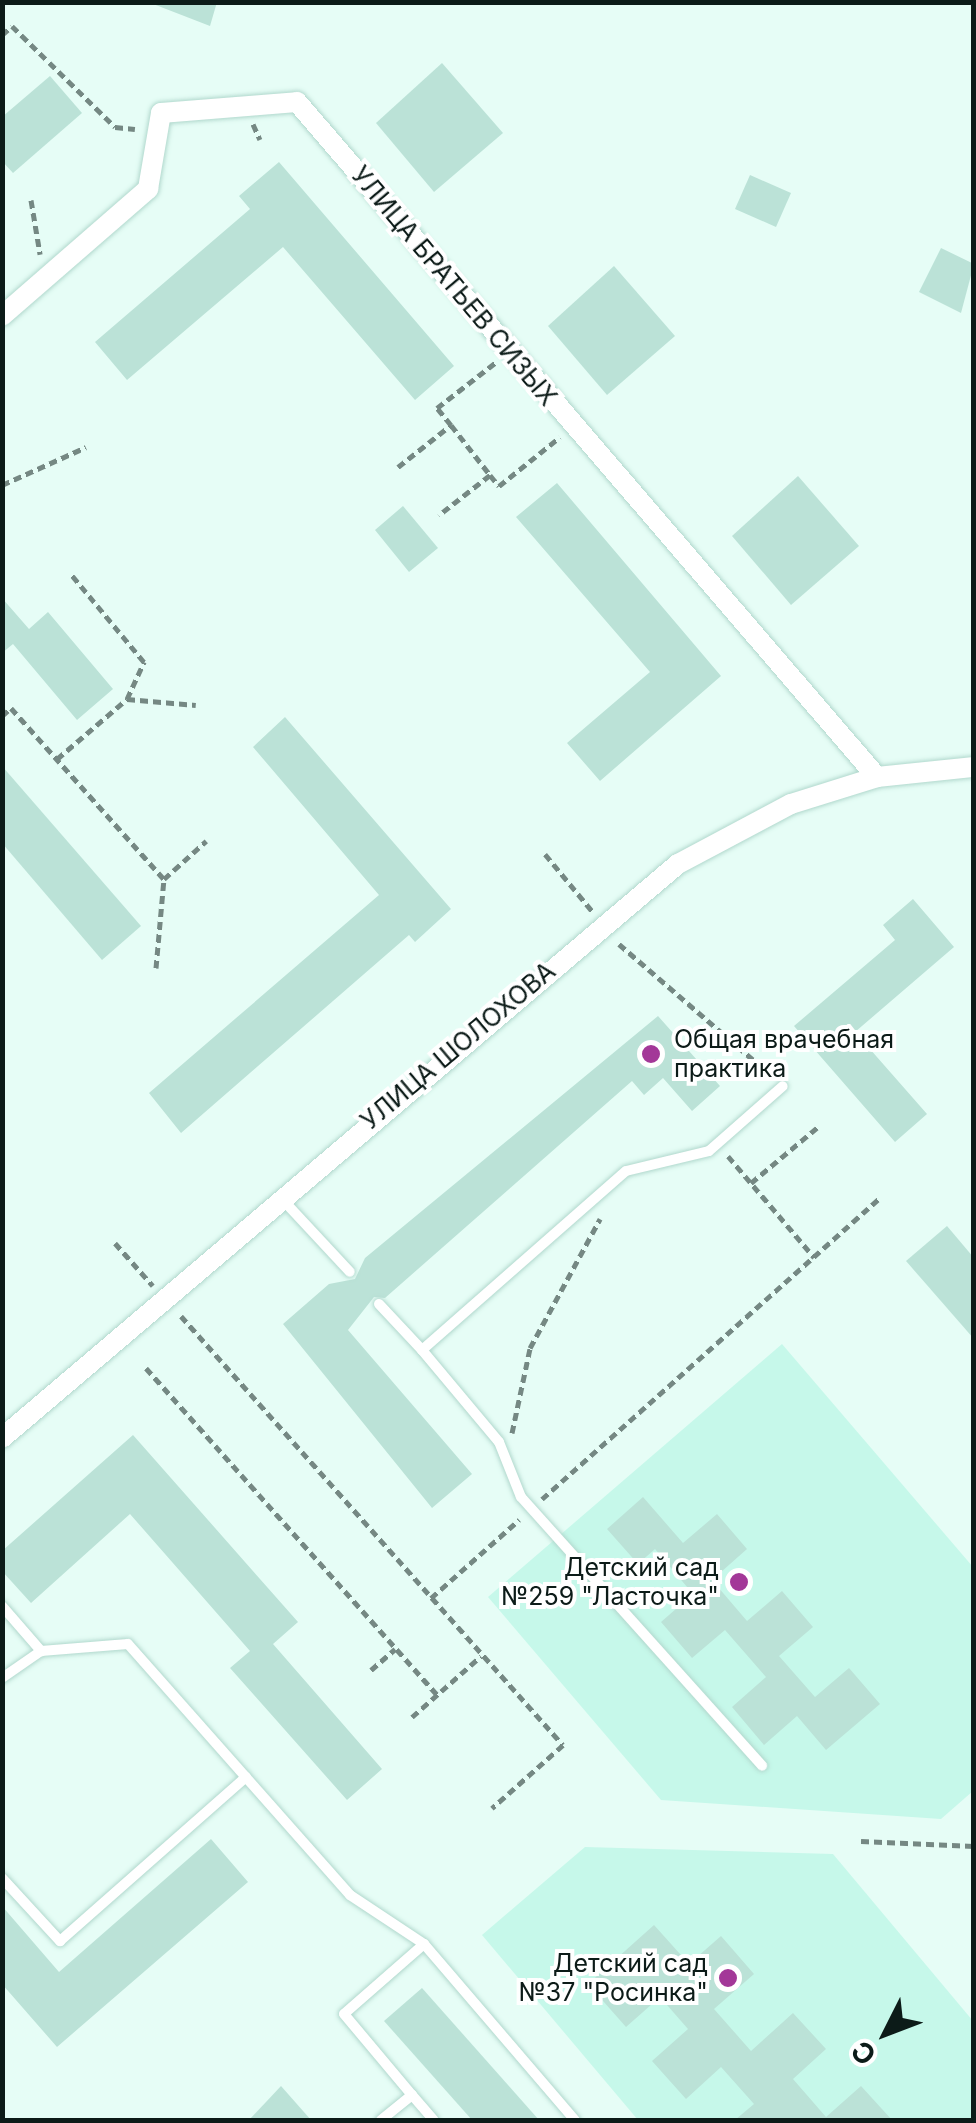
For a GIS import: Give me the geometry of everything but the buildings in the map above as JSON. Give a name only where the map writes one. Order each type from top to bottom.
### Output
[{"type":"street","name":"УЛИЦА БРАТЬЕВ СИЗЫХ","points":[[2,316],[148,190],[161,114],[298,102],[877,777]]},
{"type":"street","name":"УЛИЦА ШОЛОХОВА","points":[[2,1438],[665,874],[760,816],[877,777],[974,768]]},
{"type":"lane","points":[[422,1350],[626,1171],[717,1143],[783,1086]]},
{"type":"lane","points":[[280,1198],[350,1272]]},
{"type":"lane","points":[[379,1304],[422,1350],[507,1455],[531,1508],[762,1766]]},
{"type":"lane","points":[[2,1606],[41,1651]]},
{"type":"lane","points":[[2,1678],[41,1651],[128,1644],[360,1904],[424,1944],[575,2120]]},
{"type":"lane","points":[[2,1878],[60,1941],[246,1777]]},
{"type":"lane","points":[[424,1944],[344,2014],[434,2120]]},
{"type":"lane","points":[[381,2120],[412,2095]]},
{"type":"path","points":[[2,35],[12,26],[115,127]]},
{"type":"path","points":[[31,200],[45,282]]},
{"type":"path","points":[[510,351],[437,408],[499,486],[573,426]]},
{"type":"path","points":[[398,467],[450,426]]},
{"type":"path","points":[[2,485],[86,447]]},
{"type":"path","points":[[439,515],[490,475]]},
{"type":"path","points":[[57,760],[127,699],[144,662],[70,574]]},
{"type":"path","points":[[127,699],[196,706]]},
{"type":"path","points":[[2,716],[11,708],[164,879]]},
{"type":"path","points":[[156,968],[164,879],[206,840]]},
{"type":"path","points":[[636,963],[783,1086]]},
{"type":"path","points":[[751,1183],[818,1126]]},
{"type":"path","points":[[717,1143],[814,1257]]},
{"type":"path","points":[[507,1455],[530,1348],[589,1254],[610,1185]]},
{"type":"path","points":[[431,1598],[881,1197]]},
{"type":"path","points":[[115,1243],[563,1745],[492,1808]]},
{"type":"path","points":[[146,1368],[437,1695]]},
{"type":"path","points":[[371,1670],[396,1648]]},
{"type":"path","points":[[412,1717],[482,1655]]},
{"type":"path","points":[[861,1841],[974,1846]]},
{"type":"shaded area","name":"Детский сад №259 \"Ласточка\"","points":[[782,1344],[973,1567],[973,1791],[941,1819],[661,1800],[488,1597]]},
{"type":"shaded area","name":"Детский сад №37 \"Росинка\"","points":[[585,1847],[833,1854],[973,2021],[973,2120],[638,2120],[482,1935]]},
{"type":"place","name":"Общая врачебная практика","points":[[651,1054]]},
{"type":"place","name":"Детский сад №259 \"Ласточка\"","points":[[739,1582]]},
{"type":"place","name":"Детский сад №37 \"Росинка\"","points":[[728,1978]]}]
